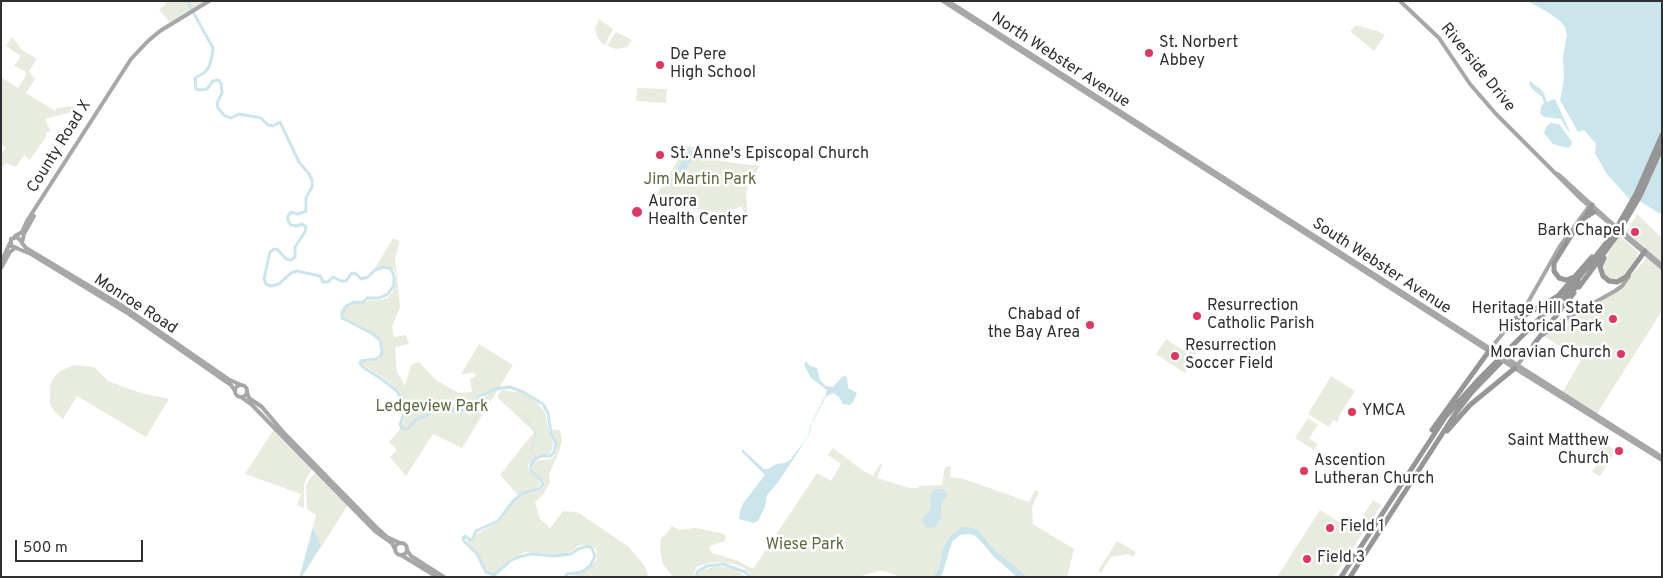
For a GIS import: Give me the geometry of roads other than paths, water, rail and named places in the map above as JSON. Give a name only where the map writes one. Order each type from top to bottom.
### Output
[{"type":"highway","points":[[1644,254],[1623,280],[1615,282],[1607,280],[1602,274],[1600,265],[1640,188],[1662,135]]},
{"type":"highway","points":[[1534,344],[1597,262],[1640,196],[1662,147]]},
{"type":"highway","points":[[1592,208],[1567,241],[1555,261],[1553,267],[1556,276],[1562,280],[1571,279],[1613,237]]},
{"type":"highway","points":[[1342,577],[1384,510],[1456,403],[1574,284],[1613,237]]},
{"type":"highway","points":[[1350,577],[1429,453],[1472,392],[1573,290],[1597,262]]},
{"type":"highway","points":[[1510,324],[1551,301],[1565,289],[1580,271]]},
{"type":"highway","points":[[1415,463],[1416,457],[1440,418],[1489,350]]},
{"type":"highway","points":[[1429,453],[1466,409],[1516,367]]},
{"type":"main road","name":"County Road X","points":[[15,236],[22,232],[27,221],[105,99],[142,46],[160,31],[209,1]]},
{"type":"main road","name":"North Webster Avenue","points":[[943,1],[1165,141]]},
{"type":"main road","name":"North Webster Avenue","points":[[948,1],[1165,141]]},
{"type":"main road","name":"Riverside Drive","points":[[1400,1],[1439,38],[1483,100],[1592,208],[1644,254],[1662,267]]},
{"type":"main road","name":"South Webster Avenue","points":[[1165,141],[1662,459]]},
{"type":"main road","points":[[1489,350],[1527,304],[1564,240],[1592,208]]},
{"type":"main road","name":"County Road X","points":[[22,243],[36,209]]},
{"type":"main road","points":[[1,262],[11,238],[15,236],[20,238],[22,243],[9,254],[1,268]]},
{"type":"main road","points":[[10,243],[15,248]]},
{"type":"main road","name":"Monroe Road","points":[[22,243],[26,248],[122,305],[228,379],[241,385]]},
{"type":"main road","name":"Monroe Road","points":[[15,248],[31,254],[129,314],[231,385],[235,391]]},
{"type":"main road","points":[[1516,367],[1534,344],[1550,329],[1618,289],[1644,254]]},
{"type":"main road","name":"South Webster Avenue","points":[[1362,267],[1438,314],[1489,350]]},
{"type":"main road","points":[[1522,360],[1521,364],[1526,371]]},
{"type":"main road","name":"South Webster Avenue","points":[[1516,367],[1526,371],[1662,459]]},
{"type":"main road","points":[[437,577],[397,553],[392,543],[375,531],[252,405],[236,395],[235,391],[238,386],[241,385],[246,388],[249,398],[262,407],[284,433],[376,527],[387,537],[405,545],[411,556],[444,577]]},
{"type":"main road","points":[[241,397],[247,392]]},
{"type":"main road","points":[[395,549],[400,543]]},
{"type":"main road","points":[[402,555],[407,550]]},
{"type":"water","points":[[1528,1],[1662,1],[1662,213],[1641,202],[1630,200],[1606,173],[1595,153],[1596,144],[1584,130],[1578,132],[1560,100],[1564,80],[1563,56],[1567,35],[1565,27],[1549,13]]},
{"type":"water","points":[[1530,81],[1543,91],[1547,102],[1555,99],[1570,132],[1561,119],[1544,117],[1540,113],[1544,102],[1542,97],[1531,88]]},
{"type":"water","points":[[1551,123],[1559,124],[1572,142],[1571,146],[1568,148],[1553,144],[1544,133],[1546,127]]},
{"type":"water","points":[[687,148],[695,153],[694,159],[687,166],[687,171],[678,183],[667,186],[688,151]]},
{"type":"water","points":[[806,361],[810,366],[817,368],[820,380],[826,386],[833,387],[843,376],[847,377],[848,388],[857,393],[853,402],[850,405],[843,404],[839,397],[833,393],[825,397],[827,390],[811,378],[804,365]]},
{"type":"water","points":[[809,435],[779,481],[767,495],[765,507],[758,521],[754,523],[739,519],[744,502],[765,475],[742,452],[742,449],[764,469],[768,469],[776,464],[785,463],[790,460]]},
{"type":"water","points":[[938,489],[943,489],[948,495],[941,503],[941,518],[935,527],[927,528],[922,521],[931,509],[930,495]]},
{"type":"water","points":[[962,527],[978,530],[995,550],[1028,577],[1017,577],[993,556],[978,538],[968,534],[960,535],[952,542],[942,575],[933,577],[939,568],[943,548],[950,536]]},
{"type":"water","points":[[313,529],[321,545],[300,577]]},
{"type":"waterway","points":[[187,1],[213,48],[209,67],[204,73],[195,78],[196,89],[207,89],[213,81],[218,80],[221,83],[222,93],[217,103],[218,108],[225,116],[231,118],[239,114],[261,118],[268,125],[273,126],[280,122],[299,162],[312,180],[312,187],[306,198],[306,211],[298,214],[291,212],[288,216],[288,221],[291,225],[297,226],[302,224],[306,227],[305,232],[295,247],[295,257],[291,260],[286,259],[278,250],[274,249],[270,252],[264,279],[266,284],[271,286],[279,284],[291,273],[297,271],[320,276],[323,282],[328,282],[333,277],[346,281],[351,274],[355,273],[361,279],[368,277],[375,270],[384,267],[391,269],[394,276],[394,285],[388,294],[379,298],[367,298],[362,303],[354,302],[346,306],[342,312],[342,318],[373,334],[380,340],[381,356],[376,359],[361,361],[360,363],[397,391],[402,400],[404,413],[400,425],[403,429],[407,429],[417,419],[426,416],[432,411],[449,407],[455,412],[460,412],[469,404],[475,404],[478,397],[495,389],[510,387],[523,392],[543,404],[548,413],[551,434],[556,443],[554,453],[550,456],[541,456],[534,460],[531,465],[531,470],[542,481],[543,485],[540,488],[522,494],[514,500],[498,521],[476,531],[473,539],[470,540],[465,536],[463,538],[477,554],[486,572],[494,575],[510,561],[518,557],[532,554],[555,556],[571,554],[578,549],[588,546],[592,548],[595,556],[590,566],[582,572],[567,574],[565,577]]},
{"type":"waterway","points":[[473,423],[478,413],[478,397]]},
{"type":"waterway","points":[[813,421],[825,397]]},
{"type":"waterway","points":[[522,413],[535,432],[536,436],[531,450],[535,456],[534,460]]},
{"type":"waterway","points":[[809,435],[811,425]]},
{"type":"waterway","points":[[696,577],[698,571],[707,566],[723,564],[745,572],[750,577]]},
{"type":"place","name":"St. Norbert Abbey","points":[[1149,53]]},
{"type":"place","name":"De Pere High School","points":[[660,65]]},
{"type":"place","name":"St. Anne's Episcopal Church","points":[[660,155]]},
{"type":"place","name":"Aurora Health Center","points":[[637,212]]},
{"type":"place","name":"Bark Chapel","points":[[1635,232]]},
{"type":"place","name":"Resurrection Catholic Parish","points":[[1197,316]]},
{"type":"place","name":"Heritage Hill State Historical Park","points":[[1613,319]]},
{"type":"place","name":"Chabad of the Bay Area","points":[[1090,325]]},
{"type":"place","name":"Moravian Church","points":[[1621,354]]},
{"type":"place","name":"Resurrection Soccer Field","points":[[1175,356]]},
{"type":"place","name":"YMCA","points":[[1352,412]]},
{"type":"place","name":"Saint Matthew Church","points":[[1619,451]]},
{"type":"place","name":"Ascention Lutheran Church","points":[[1304,471]]},
{"type":"place","name":"Field 1","points":[[1330,528]]},
{"type":"place","name":"Field 3","points":[[1307,559]]},
{"type":"park label","name":"Jim Martin Park","points":[[700,181]]},
{"type":"park label","name":"Ledgeview Park","points":[[432,408]]},
{"type":"park label","name":"Wiese Park","points":[[805,546]]}]
